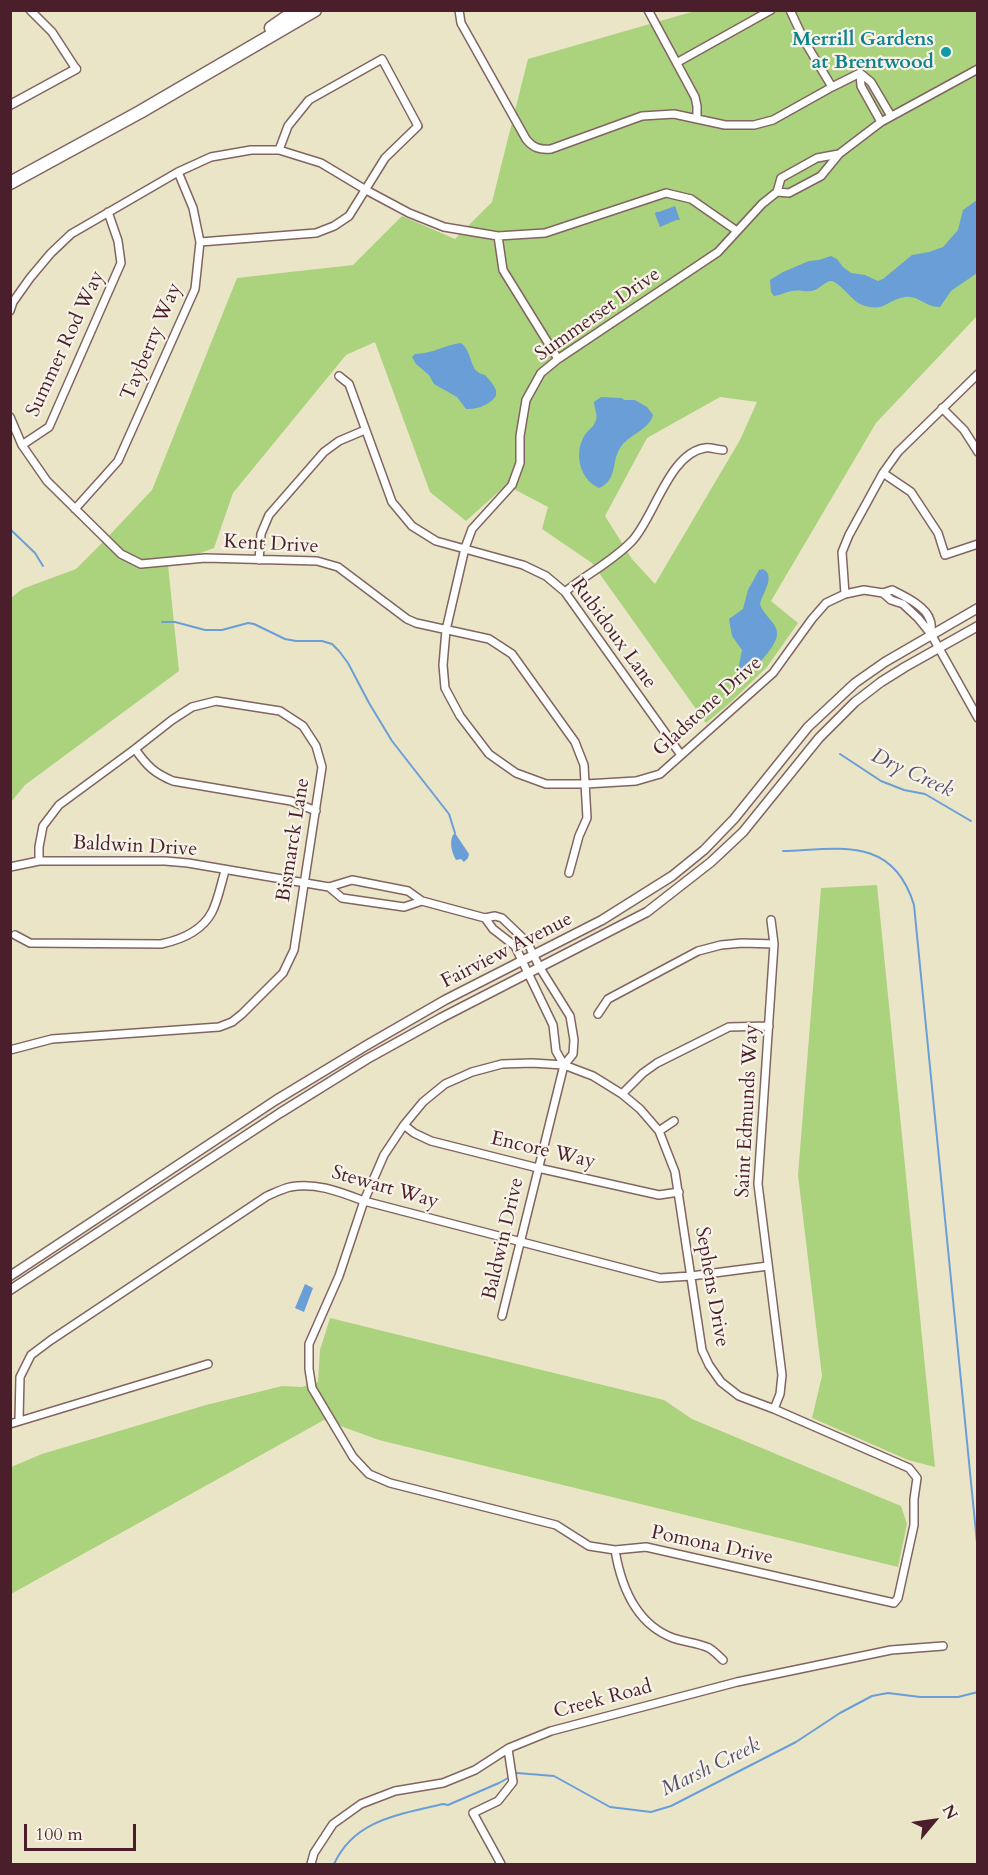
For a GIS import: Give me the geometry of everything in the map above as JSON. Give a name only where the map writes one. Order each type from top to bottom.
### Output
[{"type":"highway","points":[[10,176],[251,40],[297,10]]},
{"type":"highway","points":[[10,183],[140,112],[314,11]]},
{"type":"street","points":[[10,105],[76,69],[52,32],[30,10]]},
{"type":"street","points":[[459,10],[461,23],[526,139],[536,148],[551,149],[642,116],[674,114],[725,125],[753,125],[773,120],[860,73]]},
{"type":"street","points":[[648,10],[695,97],[697,118]]},
{"type":"street","points":[[678,62],[771,10]]},
{"type":"street","points":[[790,10],[805,42],[832,87]]},
{"type":"street","points":[[200,242],[316,233],[334,226],[349,216],[385,158],[418,126],[382,59],[309,100],[288,126],[279,150]]},
{"type":"street","name":"Summerset Drive","points":[[777,192],[789,193],[821,177],[839,154],[881,122],[978,69]]},
{"type":"street","points":[[860,73],[871,82],[891,116]]},
{"type":"street","points":[[860,73],[861,86],[881,122]]},
{"type":"street","points":[[866,94],[875,89]]},
{"type":"street","points":[[10,311],[12,302],[51,253],[71,234],[178,172],[211,157],[251,150],[279,150],[321,163],[409,213],[444,227],[498,236],[545,233],[666,193],[691,199],[737,231]]},
{"type":"street","name":"Summerset Drive","points":[[446,630],[465,548],[472,529],[512,485],[520,463],[520,436],[526,400],[541,373],[558,359],[718,252],[762,204],[777,192],[782,178],[817,158],[839,154]]},
{"type":"street","name":"Tayberry Way","points":[[75,508],[118,461],[195,289],[200,242],[193,208],[178,172]]},
{"type":"street","name":"Summer Rod Way","points":[[22,445],[49,427],[121,263],[118,241],[108,213]]},
{"type":"street","points":[[498,236],[503,270],[558,359]]},
{"type":"street","points":[[844,594],[842,552],[883,473],[898,452],[978,374]]},
{"type":"street","name":"Rubidoux Lane","points":[[339,376],[350,384],[392,502],[412,526],[436,541],[523,565],[546,576],[566,592],[681,755]]},
{"type":"street","points":[[942,408],[964,430],[978,452]]},
{"type":"street","name":"Kent Drive","points":[[10,417],[22,445],[47,481],[121,554],[141,564],[206,558],[317,561],[338,567],[407,619],[489,639],[512,654],[574,742],[584,765],[587,818],[579,836],[569,873]]},
{"type":"street","points":[[259,560],[261,534],[269,515],[324,452],[339,441],[365,430]]},
{"type":"street","points":[[566,592],[634,539],[674,470],[687,456],[705,448],[723,450]]},
{"type":"street","points":[[883,473],[911,492],[938,533],[945,555],[978,544]]},
{"type":"street","name":"Gladstone Drive","points":[[446,630],[443,665],[445,688],[460,716],[489,754],[516,773],[546,784],[636,781],[660,774],[773,673],[826,603],[844,594],[864,590],[883,593],[891,600],[905,601],[923,610],[930,619],[931,634],[978,718]]},
{"type":"street","name":"Fairview Avenue","points":[[10,1276],[316,1076],[445,1000],[603,920],[672,876],[704,850],[734,819],[808,727],[847,691],[885,662],[978,608]]},
{"type":"street","name":"Fairview Avenue","points":[[10,1290],[299,1101],[395,1044],[647,912],[711,862],[743,832],[819,738],[855,702],[881,682],[978,627]]},
{"type":"street","name":"Bismarck Lane","points":[[10,1050],[52,1039],[219,1027],[232,1022],[242,1014],[283,973],[294,950],[322,767],[316,746],[303,726],[280,711],[216,701],[192,707],[59,805],[43,826],[39,861]]},
{"type":"street","points":[[135,749],[157,775],[173,781],[291,801],[316,811]]},
{"type":"street","name":"Baldwin Drive","points":[[10,867],[39,861],[188,863],[329,887],[352,880],[408,891],[422,901],[484,918],[495,916],[502,918],[527,942],[540,968],[570,1016],[574,1040],[573,1054],[564,1065],[502,1316]]},
{"type":"street","points":[[15,934],[30,943],[161,944],[177,940],[194,932],[212,913],[225,871]]},
{"type":"street","name":"Baldwin Drive","points":[[329,887],[342,898],[393,906],[404,907],[422,901]]},
{"type":"street","name":"Baldwin Drive","points":[[484,918],[493,929],[515,946],[553,1025],[556,1051],[564,1065]]},
{"type":"street","name":"Saint Edmunds Way","points":[[771,920],[774,944],[758,1184],[782,1374],[780,1394],[774,1409]]},
{"type":"street","points":[[598,1014],[608,999],[698,951],[732,944],[774,944]]},
{"type":"street","points":[[622,1094],[643,1073],[657,1064],[729,1027],[768,1026]]},
{"type":"street","name":"Sephens Drive","points":[[369,1474],[352,1457],[312,1388],[309,1369],[309,1344],[339,1276],[364,1201],[384,1155],[423,1102],[445,1084],[472,1072],[502,1064],[532,1062],[564,1065],[593,1076],[622,1094],[640,1109],[659,1131],[672,1162],[679,1192],[702,1350],[721,1382],[739,1396],[909,1468],[917,1478]]},
{"type":"street","points":[[659,1131],[675,1121]]},
{"type":"street","name":"Encore Way","points":[[404,1125],[431,1141],[538,1168],[659,1195],[679,1192]]},
{"type":"street","name":"Stewart Way","points":[[20,1420],[20,1377],[32,1355],[61,1333],[267,1196],[289,1187],[313,1186],[335,1190],[364,1201],[660,1278],[768,1266]]},
{"type":"street","points":[[10,1424],[208,1364]]},
{"type":"street","name":"Pomona Drive","points":[[369,1474],[390,1483],[556,1525],[589,1545],[615,1550],[645,1547],[894,1603],[898,1598],[914,1525],[917,1478]]},
{"type":"street","points":[[615,1550],[619,1575],[631,1601],[650,1624],[670,1637],[708,1648],[723,1660]]},
{"type":"street","name":"Creek Road","points":[[310,1864],[314,1853],[333,1824],[361,1804],[395,1791],[443,1783],[475,1770],[508,1749],[561,1728],[737,1682],[891,1650],[943,1646]]},
{"type":"street","points":[[501,1864],[473,1813],[498,1801],[513,1782],[508,1749]]},
{"type":"green space","points":[[695,11],[977,11],[977,316],[876,423],[771,601],[798,623],[767,667],[706,723],[592,563],[542,529],[548,507],[506,485],[466,521],[430,492],[375,342],[346,355],[233,493],[214,548],[168,565],[179,671],[25,785],[11,802],[11,598],[22,589],[76,569],[152,490],[237,278],[353,265],[402,216],[455,239],[492,202],[528,59]],"holes":[[[720,397],[757,402],[740,440],[655,584],[632,559],[605,516],[647,438]]]},
{"type":"green space","points":[[877,885],[935,1467],[908,1460],[812,1418],[822,1376],[798,1175],[821,888]]},
{"type":"green space","points":[[330,1318],[664,1400],[692,1419],[901,1506],[907,1524],[898,1567],[379,1440],[324,1420],[11,1594],[11,1467],[42,1454],[206,1405],[282,1386],[302,1387],[318,1382],[320,1350]]},
{"type":"water","points":[[977,200],[977,273],[951,291],[940,307],[905,297],[880,307],[868,307],[857,302],[831,281],[812,291],[795,291],[774,296],[771,292],[770,280],[783,272],[809,261],[831,256],[851,273],[865,275],[878,281],[883,279],[912,255],[943,247],[958,230],[963,210]]},
{"type":"water","points":[[675,206],[680,220],[660,227],[656,212]]},
{"type":"water","points":[[461,343],[468,352],[473,366],[485,375],[496,390],[496,396],[490,402],[475,409],[466,409],[457,397],[434,384],[429,375],[416,364],[412,357],[415,354],[427,353]]},
{"type":"water","points":[[601,397],[635,400],[647,407],[653,415],[643,429],[628,439],[620,448],[612,476],[605,485],[599,488],[586,478],[579,455],[583,439],[596,420],[594,402]]},
{"type":"water","points":[[763,569],[767,572],[769,580],[760,604],[776,628],[776,638],[763,658],[739,679],[737,675],[742,650],[732,636],[729,619],[743,609],[748,590],[759,570]]},
{"type":"water","points":[[455,833],[469,854],[464,862],[461,859],[456,860],[452,851],[451,841]]},
{"type":"water","points":[[305,1284],[313,1288],[304,1312],[295,1308]]},
{"type":"waterway","points":[[10,529],[35,553],[43,566]]},
{"type":"waterway","points":[[162,622],[175,622],[205,630],[222,630],[248,623],[285,639],[322,641],[332,644],[348,663],[392,741],[449,814],[455,833]]},
{"type":"waterway","name":"Dry Creek","points":[[840,754],[881,781],[904,790],[925,794],[971,821]]},
{"type":"waterway","points":[[783,851],[844,849],[862,851],[879,857],[893,867],[905,883],[914,905],[978,1553]]},
{"type":"waterway","name":"Marsh Creek","points":[[334,1864],[354,1837],[380,1821],[443,1804],[448,1805],[517,1773],[554,1776],[610,1807],[651,1812],[671,1806],[796,1742],[840,1713],[872,1696],[888,1693],[920,1697],[958,1697],[978,1692]]},
{"type":"place","name":"Merrill Gardens at Brentwood","points":[[946,52]]}]
